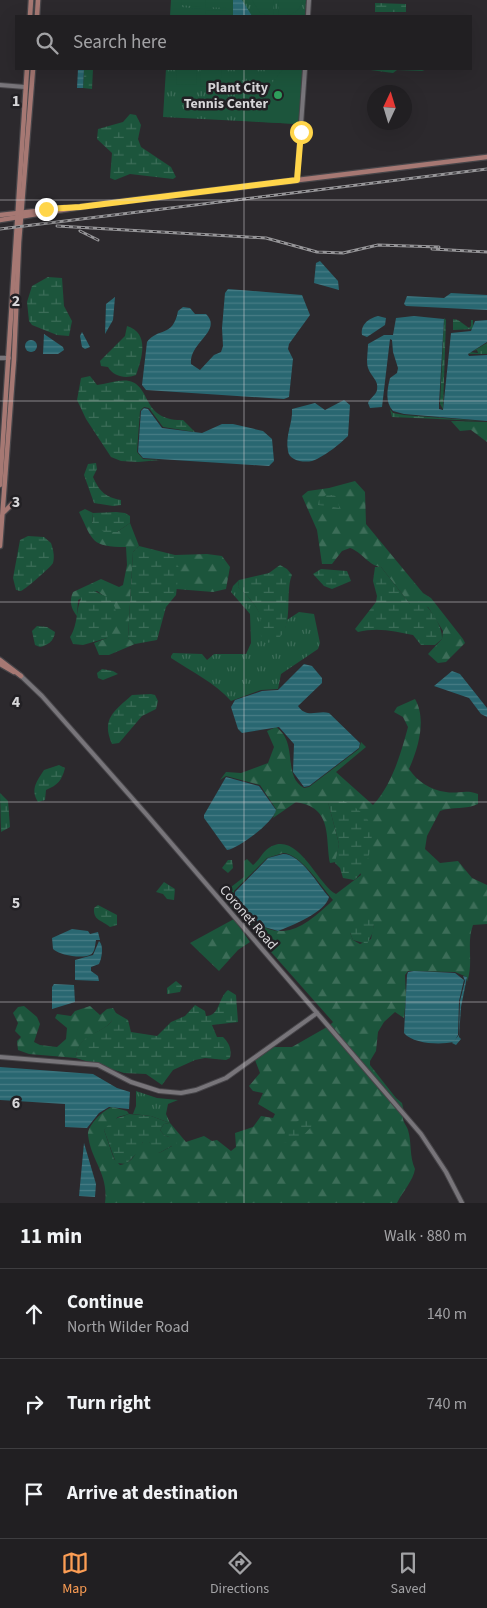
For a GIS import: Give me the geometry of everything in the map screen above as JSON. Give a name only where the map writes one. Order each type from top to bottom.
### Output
[{"type":"main road","points":[[30,15],[31,0]]},
{"type":"main road","points":[[37,15],[38,0]]},
{"type":"main road","points":[[0,485],[11,359],[27,70]]},
{"type":"main road","points":[[0,525],[11,392],[11,322],[33,70]]},
{"type":"main road","points":[[0,217],[487,157]]},
{"type":"main road","points":[[11,392],[16,362],[20,359]]},
{"type":"main road","points":[[3,444],[5,449],[5,478]]},
{"type":"main road","points":[[0,546],[1,501]]},
{"type":"main road","points":[[2,518],[7,508],[12,504]]},
{"type":"main road","points":[[0,662],[22,677]]},
{"type":"street","points":[[308,15],[309,0]]},
{"type":"street","points":[[297,180],[304,70]]},
{"type":"street","points":[[0,85],[26,87]]},
{"type":"street","points":[[0,358],[11,359]]},
{"type":"street","name":"Coronet Road","points":[[22,677],[49,704],[421,1134],[446,1172],[462,1203]]},
{"type":"street","points":[[0,1057],[98,1066],[144,1088],[181,1093],[210,1086],[226,1078],[317,1013]]},
{"type":"green space","points":[[171,0],[306,0],[305,15],[170,15]]},
{"type":"green space","points":[[182,0],[202,0],[202,7],[181,5]]},
{"type":"green space","points":[[206,0],[226,0],[226,8],[205,7]]},
{"type":"green space","points":[[252,0],[274,0],[273,15],[260,13]]},
{"type":"green space","points":[[279,0],[303,0],[294,13],[278,15]]},
{"type":"green space","points":[[375,3],[406,4],[406,12],[375,12]]},
{"type":"green space","points":[[181,7],[201,9],[201,15],[181,15]]},
{"type":"green space","points":[[206,10],[226,11],[226,15],[205,15]]},
{"type":"green space","points":[[84,70],[93,70],[92,89],[83,88]]},
{"type":"green space","points":[[166,70],[303,70],[298,124],[163,117]]},
{"type":"green space","points":[[177,70],[197,70],[196,85],[176,84]]},
{"type":"green space","points":[[201,70],[222,70],[220,87],[200,86]]},
{"type":"green space","name":"Plant City Tennis Center","points":[[282,70],[303,70],[298,124],[246,121],[244,102],[272,83]]},
{"type":"green space","points":[[370,70],[397,70],[393,73]]},
{"type":"green space","points":[[130,114],[136,115],[141,125],[138,139],[141,147],[171,167],[176,177],[173,179],[130,174],[115,180],[110,178],[112,153],[97,139],[98,129],[123,122]]},
{"type":"green space","points":[[48,277],[62,278],[64,306],[72,321],[69,336],[57,335],[32,325],[29,321],[27,302],[32,286]]},
{"type":"green space","points":[[444,318],[446,321],[443,409],[440,404]]},
{"type":"green space","points":[[453,319],[458,320],[469,328],[471,320],[473,320],[473,329],[453,330]]},
{"type":"green space","points":[[127,326],[139,334],[142,340],[142,354],[136,375],[124,377],[117,375],[108,367],[101,366],[100,361],[125,336]]},
{"type":"green space","points":[[487,343],[487,354],[469,354],[470,352],[478,353],[477,350],[473,351]]},
{"type":"green space","points":[[90,376],[97,385],[121,381],[129,381],[136,384],[160,415],[170,419],[183,420],[195,432],[163,427],[149,408],[144,407],[140,411],[137,452],[143,459],[160,460],[121,461],[111,457],[86,419],[77,400],[81,378]]},
{"type":"green space","points":[[390,409],[393,413],[404,415],[482,421],[392,417]]},
{"type":"green space","points":[[451,421],[487,422],[487,442],[471,430],[460,431]]},
{"type":"green space","points":[[96,463],[97,469],[93,477],[98,487],[107,495],[121,500],[121,505],[113,506],[94,503],[84,475],[88,464]]},
{"type":"green space","points":[[355,481],[365,492],[366,524],[423,593],[431,598],[463,639],[465,643],[446,662],[438,663],[428,654],[442,639],[443,631],[428,607],[410,604],[381,567],[373,564],[350,548],[342,551],[332,564],[322,564],[317,530],[302,496],[308,491]]},
{"type":"green space","points":[[326,495],[334,495],[339,500],[339,508],[318,505],[319,500]]},
{"type":"green space","points":[[85,509],[93,513],[92,523],[117,532],[130,523],[139,546],[133,552],[128,638],[135,644],[109,655],[99,655],[94,643],[107,638],[104,596],[97,591],[78,600],[77,616],[73,611],[71,599],[73,592],[101,579],[119,587],[123,585],[127,565],[126,547],[99,544],[87,530],[79,512]]},
{"type":"green space","points":[[93,513],[125,513],[130,516],[130,523],[117,532],[104,532],[92,523]]},
{"type":"green space","points":[[28,536],[44,537],[51,543],[54,560],[52,565],[40,576],[20,591],[16,590],[13,578],[20,540]]},
{"type":"green space","points":[[139,546],[175,555],[179,569],[176,595],[166,607],[157,640],[135,644],[128,638],[133,552]]},
{"type":"green space","points":[[207,554],[222,556],[230,567],[226,589],[213,592],[176,589],[175,555]]},
{"type":"green space","points":[[280,565],[292,575],[288,616],[282,634],[276,640],[265,643],[259,632],[261,626],[259,613],[248,596],[238,587],[239,580],[269,573]]},
{"type":"green space","points":[[375,567],[381,567],[410,604],[421,601],[432,613],[442,634],[442,639],[435,645],[421,645],[413,635],[399,632],[379,630],[358,632],[355,629],[376,602],[377,596],[373,581]]},
{"type":"green space","points":[[321,569],[347,571],[351,581],[332,589],[324,586],[313,574]]},
{"type":"green space","points":[[239,580],[238,587],[257,609],[262,624],[285,628],[287,620],[299,612],[314,614],[320,643],[318,649],[281,674],[278,689],[261,690],[231,701],[210,683],[171,658],[171,656],[173,653],[202,654],[207,660],[214,654],[246,654],[251,643],[250,614],[231,592],[233,586]]},
{"type":"green space","points":[[86,591],[98,593],[111,601],[116,610],[115,621],[107,638],[83,645],[73,644],[70,637],[82,596]]},
{"type":"green space","points":[[37,626],[47,627],[55,632],[50,642],[40,647],[35,645],[32,631]]},
{"type":"green space","points":[[102,669],[118,674],[103,680],[98,678],[97,673]]},
{"type":"green space","points":[[132,695],[155,695],[158,701],[156,709],[142,716],[119,743],[112,744],[108,728],[111,716]]},
{"type":"green space","points":[[415,699],[419,707],[420,734],[409,769],[416,777],[429,787],[440,791],[478,794],[478,804],[440,811],[427,836],[425,849],[440,863],[458,861],[472,878],[487,885],[487,924],[473,925],[470,939],[470,968],[467,982],[467,977],[455,972],[408,971],[405,975],[406,997],[404,1018],[395,1012],[384,1022],[378,1032],[376,1051],[370,1061],[370,1065],[402,1103],[404,1112],[329,1026],[333,1022],[224,899],[231,887],[244,877],[244,861],[247,859],[253,865],[269,848],[282,844],[291,847],[299,853],[329,889],[336,894],[361,875],[328,802],[339,844],[336,862],[330,863],[325,825],[322,817],[316,810],[308,805],[296,802],[273,818],[276,809],[260,785],[226,776],[220,780],[226,772],[241,773],[268,763],[274,747],[267,731],[276,727],[283,734],[287,742],[297,783],[304,788],[309,787],[359,749],[361,742],[366,747],[336,772],[373,805],[391,778],[408,727],[403,717],[394,712],[397,707]],"holes":[[[283,853],[290,854],[303,864],[333,900],[306,922],[295,928],[283,931],[272,930],[260,925],[234,902],[234,891],[267,858]],[[374,924],[371,939],[360,944],[353,940],[350,933]]]},
{"type":"green space","points":[[59,765],[65,768],[61,779],[54,786],[46,790],[45,800],[38,802],[35,785],[44,770]]},
{"type":"green space","points":[[0,793],[8,801],[10,827],[1,832]]},
{"type":"green space","points":[[338,798],[365,816],[371,831],[372,840],[368,859],[354,880],[343,878],[340,868],[335,863],[339,844],[328,802]]},
{"type":"green space","points":[[228,860],[232,860],[233,868],[228,873],[222,868]]},
{"type":"green space","points":[[164,882],[175,889],[174,900],[167,899],[163,894],[156,892]]},
{"type":"green space","points":[[98,905],[117,915],[117,925],[110,927],[97,918],[94,908]]},
{"type":"green space","points":[[367,917],[374,924],[373,932],[367,944],[353,940],[350,933],[354,919]]},
{"type":"green space","points":[[234,919],[250,942],[238,950],[219,971],[190,943]]},
{"type":"green space","points":[[176,981],[182,986],[180,992],[167,994],[167,988]]},
{"type":"green space","points":[[228,990],[236,995],[238,1022],[212,1025],[217,1037],[223,1037],[229,1046],[230,1058],[226,1060],[205,1058],[195,1060],[173,1070],[162,1085],[146,1074],[124,1073],[76,1058],[80,1044],[112,1021],[109,1016],[110,1013],[116,1013],[128,1020],[131,1032],[157,1036],[171,1022],[185,1016],[195,1005],[205,1011],[206,1016],[211,1015]]},
{"type":"green space","points":[[24,1006],[37,1017],[40,1024],[34,1042],[40,1045],[57,1047],[66,1039],[67,1028],[55,1018],[57,1014],[71,1016],[75,1011],[90,1006],[100,1015],[107,1009],[113,1008],[116,1013],[110,1013],[112,1021],[107,1026],[80,1044],[76,1058],[29,1054],[18,1050],[17,1041],[21,1037],[15,1031],[18,1023],[13,1013],[18,1007]]},
{"type":"green space","points":[[327,1027],[403,1115],[409,1135],[415,1169],[410,1182],[397,1203],[105,1203],[106,1193],[102,1176],[92,1153],[88,1135],[90,1127],[104,1111],[112,1107],[127,1111],[129,1114],[118,1117],[104,1130],[114,1159],[120,1165],[132,1159],[143,1142],[149,1142],[159,1153],[172,1146],[169,1137],[160,1130],[164,1124],[170,1123],[186,1142],[204,1136],[212,1141],[217,1140],[231,1151],[236,1147],[235,1133],[253,1127],[261,1116],[273,1118],[275,1114],[258,1104],[263,1093],[253,1091],[249,1086],[260,1073],[255,1060],[274,1047],[292,1047]]},
{"type":"green space","points":[[136,1091],[157,1098],[178,1100],[168,1104],[166,1114],[170,1123],[151,1116],[133,1114],[136,1106]]},
{"type":"green space","points":[[129,1114],[151,1116],[170,1123],[164,1124],[160,1130],[164,1135],[176,1140],[177,1143],[159,1153],[153,1151],[149,1142],[143,1142],[138,1152],[126,1164],[116,1163],[104,1130],[112,1120]]},
{"type":"green space","points":[[303,1118],[313,1119],[312,1126],[296,1140],[287,1143],[283,1142],[286,1128]]},
{"type":"water","points":[[233,0],[242,0],[251,15],[233,15]]},
{"type":"water","points":[[78,70],[84,70],[83,88],[77,88]]},
{"type":"water","points":[[320,261],[338,281],[339,290],[314,283],[316,263]]},
{"type":"water","points":[[228,289],[302,295],[310,315],[289,344],[288,349],[293,359],[289,397],[284,399],[146,390],[142,385],[147,342],[151,337],[169,329],[176,319],[178,311],[183,307],[190,308],[195,314],[206,314],[211,326],[195,349],[191,364],[200,370],[214,355],[221,352],[223,346],[222,328],[225,293]]},
{"type":"water","points":[[451,293],[487,295],[487,310],[406,306],[404,304],[407,296],[444,298]]},
{"type":"water","points":[[115,297],[113,320],[105,334],[106,304]]},
{"type":"water","points":[[378,316],[386,318],[385,325],[367,337],[362,335],[362,328],[366,322]]},
{"type":"water","points":[[414,316],[444,319],[439,404],[439,409],[443,410],[451,333],[471,331],[475,321],[487,320],[487,342],[468,354],[469,356],[487,355],[487,421],[404,414],[393,411],[388,400],[388,391],[390,378],[397,373],[398,368],[393,352],[392,340],[390,339],[382,407],[370,408],[368,403],[376,392],[377,387],[376,381],[368,368],[368,344],[384,335],[393,335],[396,318]]},
{"type":"water","points":[[82,332],[90,347],[85,349],[82,347],[80,336]]},
{"type":"water","points":[[44,334],[63,347],[64,350],[58,354],[43,354]]},
{"type":"water","points":[[29,340],[33,340],[37,346],[33,352],[29,352],[25,348],[25,344]]},
{"type":"water","points":[[344,400],[350,405],[348,436],[341,443],[313,461],[305,462],[292,458],[289,455],[287,445],[292,409],[315,403],[325,410]]},
{"type":"water","points":[[144,408],[148,409],[162,428],[202,433],[222,424],[233,424],[263,431],[272,439],[274,461],[269,466],[143,458],[138,452],[141,411]]},
{"type":"water","points":[[304,664],[312,666],[322,678],[322,683],[298,706],[301,710],[309,713],[329,713],[360,743],[359,748],[309,786],[304,787],[293,772],[294,744],[279,727],[242,733],[238,729],[231,707],[235,700],[262,691],[278,690]]},
{"type":"water","points":[[452,671],[460,674],[487,708],[487,717],[481,714],[469,698],[434,686]]},
{"type":"water","points":[[226,777],[259,786],[276,810],[269,821],[255,834],[239,845],[227,850],[204,818]]},
{"type":"water","points":[[283,854],[290,855],[303,864],[329,897],[322,908],[315,913],[278,931],[261,926],[235,901],[235,892],[268,858]]},
{"type":"water","points":[[72,929],[88,931],[90,934],[98,932],[100,940],[96,940],[92,954],[81,957],[70,956],[53,949],[52,938]]},
{"type":"water","points":[[99,941],[102,948],[101,958],[99,964],[91,967],[91,971],[98,976],[99,981],[75,980],[75,960],[93,955]]},
{"type":"water","points":[[408,972],[455,973],[464,980],[459,1001],[458,1035],[454,1042],[427,1043],[408,1037],[404,1033],[407,975]]},
{"type":"water","points":[[463,976],[467,977],[461,1007],[459,1037],[461,1039],[456,1045],[452,1043],[459,1035],[460,1001],[465,981]]},
{"type":"water","points":[[54,984],[74,985],[75,1002],[52,1009],[52,987]]},
{"type":"water","points":[[0,1067],[93,1074],[117,1088],[130,1092],[129,1109],[109,1107],[99,1113],[87,1128],[65,1127],[65,1104],[0,1100]]},
{"type":"water","points":[[84,1143],[96,1184],[95,1197],[79,1196]]},
{"type":"railway","points":[[0,229],[487,169]]},
{"type":"railway","points":[[57,226],[266,238],[317,252],[343,253],[378,245],[439,247]]},
{"type":"railway","points":[[80,231],[98,240]]},
{"type":"railway","points":[[432,249],[487,252]]},
{"type":"place","name":"Plant City Tennis Center","points":[[278,95]]},
{"type":"route","points":[[46,209],[80,207],[297,180],[301,132]]}]
